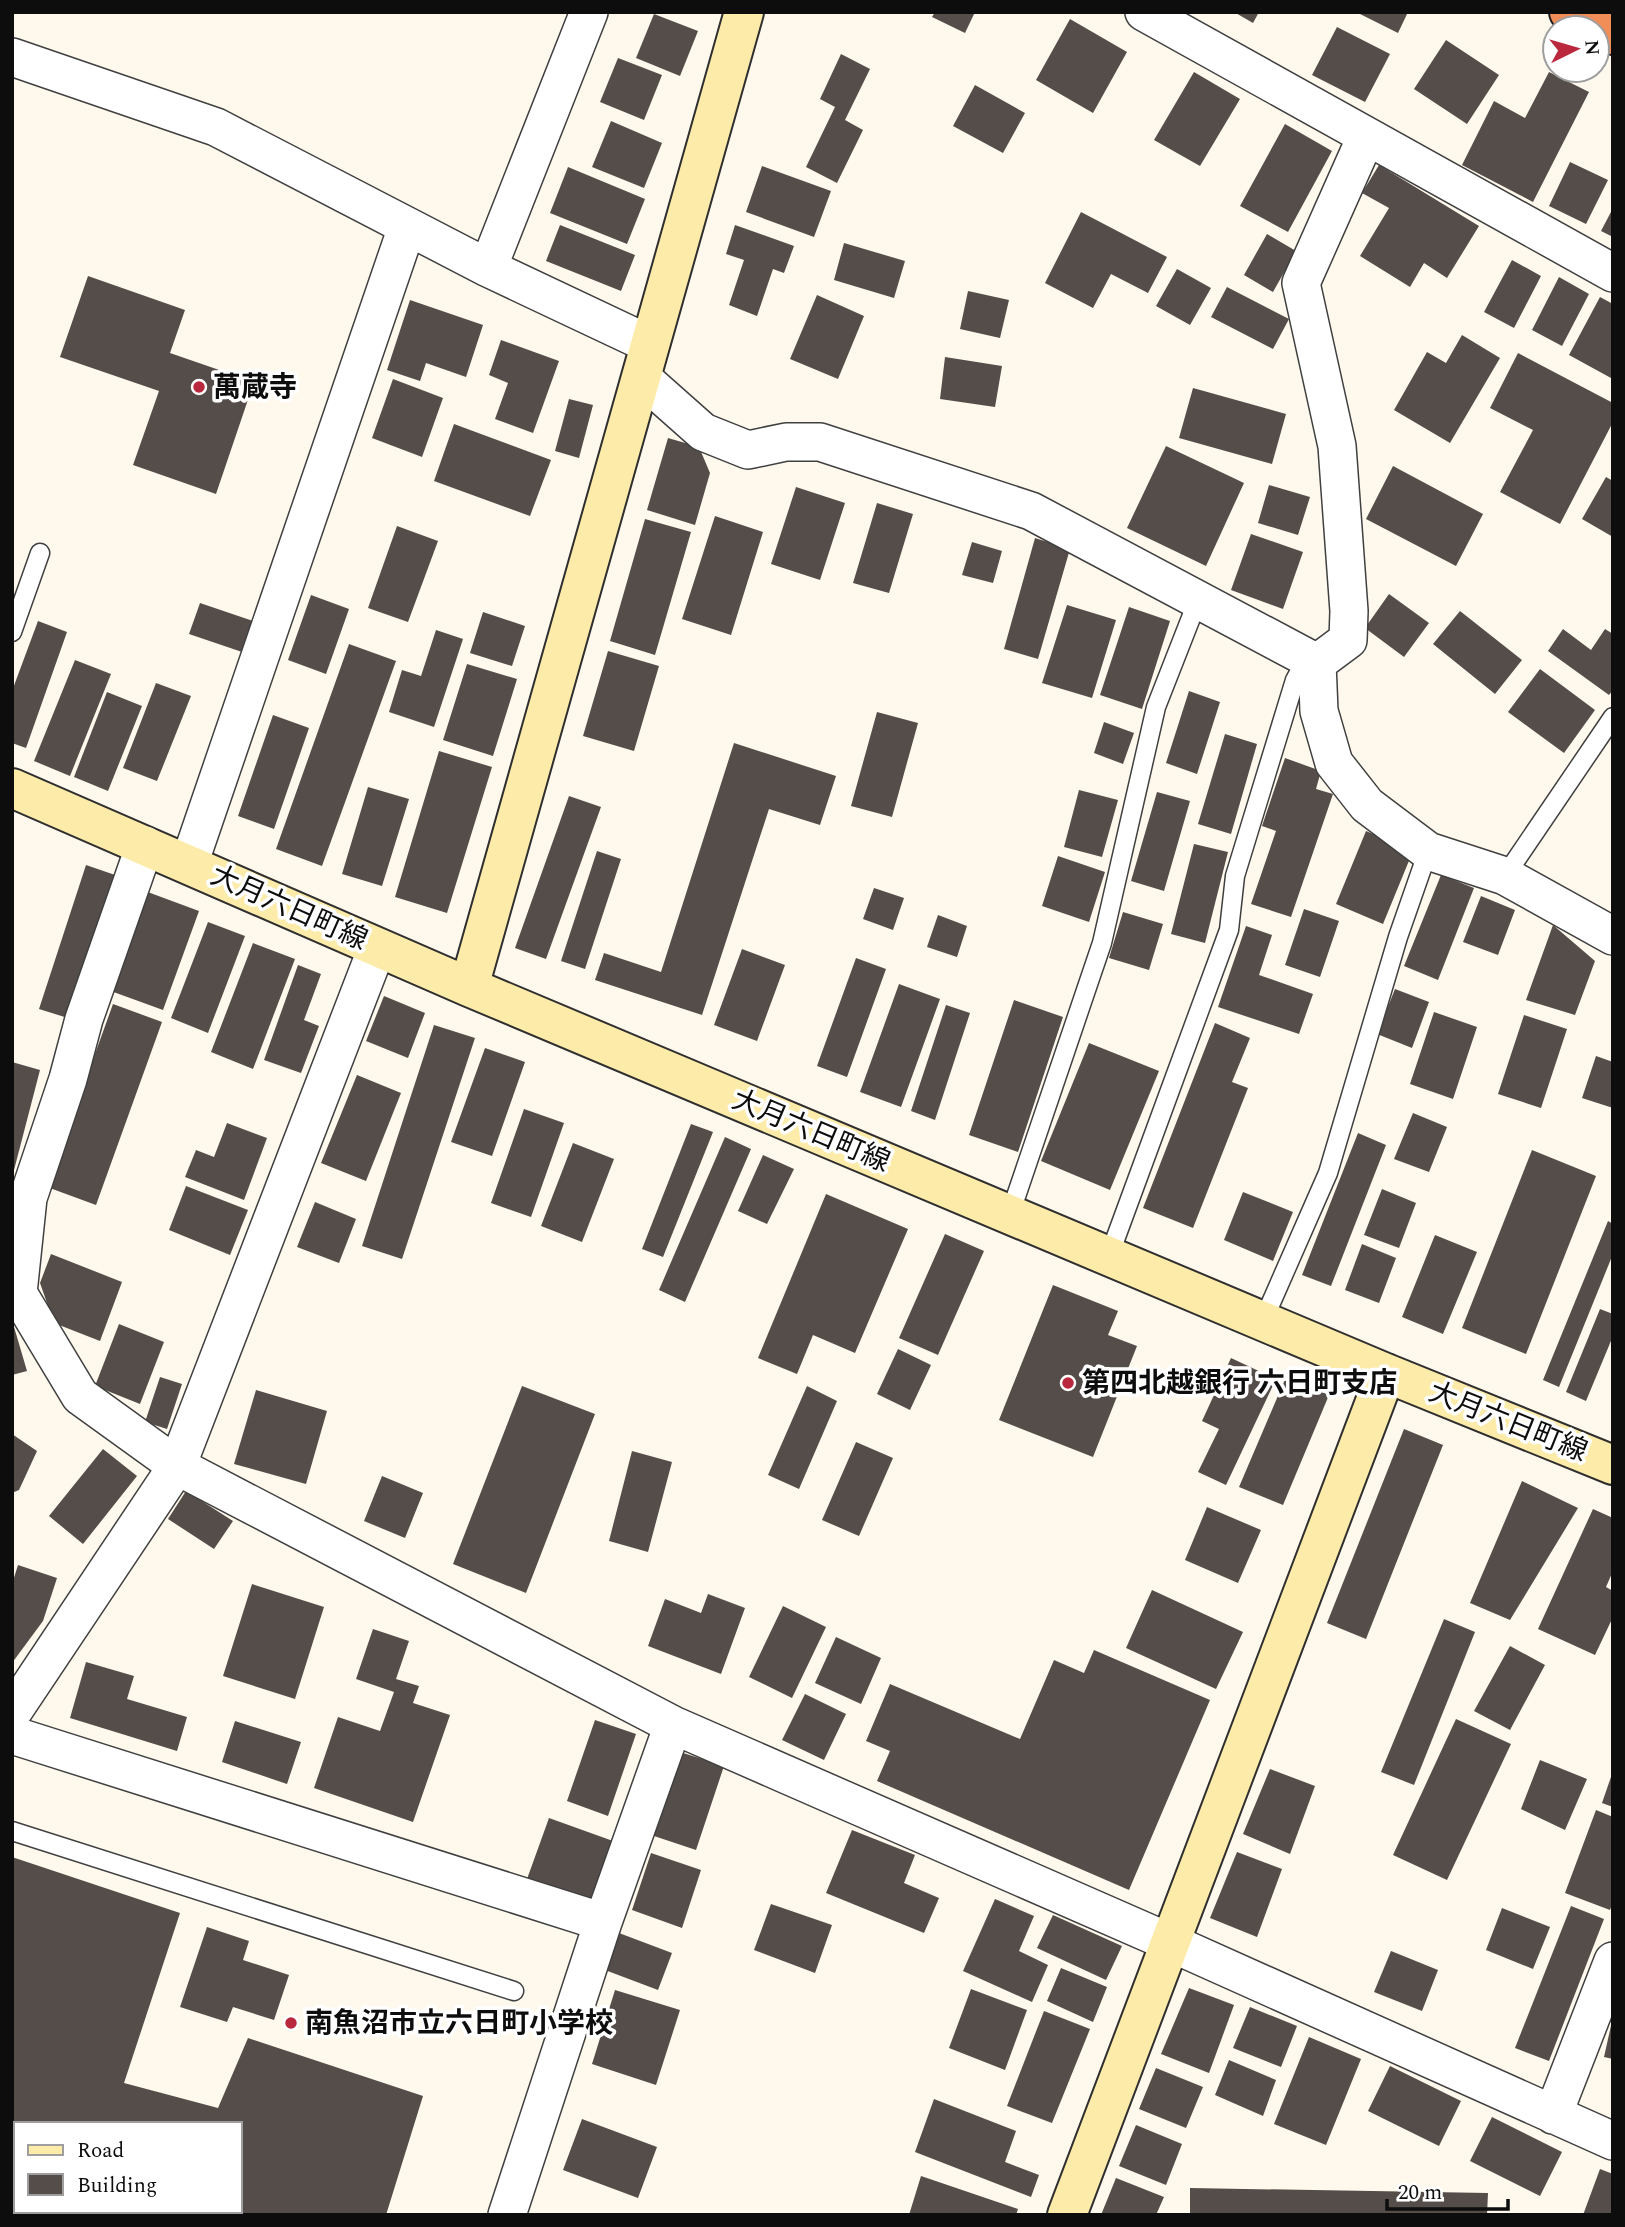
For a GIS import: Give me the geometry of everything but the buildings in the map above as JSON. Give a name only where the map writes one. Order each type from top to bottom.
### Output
[{"type":"highway","points":[[1569,12],[1613,35]]},
{"type":"street","points":[[488,268],[589,12]]},
{"type":"street","points":[[469,987],[744,12]]},
{"type":"street","points":[[1144,12],[1613,273]]},
{"type":"street","points":[[12,57],[216,127],[488,268],[645,360],[703,432],[748,450],[786,442],[820,442],[1031,511],[1312,660]]},
{"type":"street","points":[[1312,660],[1348,639],[1349,611],[1337,446],[1301,283],[1366,137]]},
{"type":"street","points":[[189,864],[407,227]]},
{"type":"street","points":[[1312,660],[1319,711],[1334,763],[1367,804],[1428,852],[1505,876],[1613,936]]},
{"type":"street","name":"大月六日町線","points":[[12,788],[469,987],[1386,1373],[1613,1465]]},
{"type":"street","points":[[145,845],[85,1019],[68,1079],[20,1196],[18,1293],[80,1396],[177,1466],[673,1725],[1169,1942],[1613,2141]]},
{"type":"street","points":[[12,1713],[177,1466],[377,948]]},
{"type":"street","points":[[1067,2215],[1386,1373]]},
{"type":"street","points":[[507,2215],[603,1922],[673,1725]]},
{"type":"street","points":[[12,1735],[603,1922]]},
{"type":"street","points":[[1553,2115],[1613,1961]]},
{"type":"lane","points":[[12,632],[40,553]]},
{"type":"lane","points":[[1010,1214],[1102,943],[1156,707],[1198,600]]},
{"type":"lane","points":[[1110,1256],[1229,930],[1235,876],[1295,680],[1312,660]]},
{"type":"lane","points":[[1505,876],[1613,717]]},
{"type":"lane","points":[[1263,1321],[1328,1173],[1398,937],[1428,852]]},
{"type":"lane","points":[[12,1831],[514,1991]]},
{"type":"place","name":"萬蔵寺","points":[[199,387]]},
{"type":"place","name":"第四北越銀行 六日町支店","points":[[1068,1383]]},
{"type":"place","name":"南魚沼市立六日町小学校","points":[[291,2023]]}]
